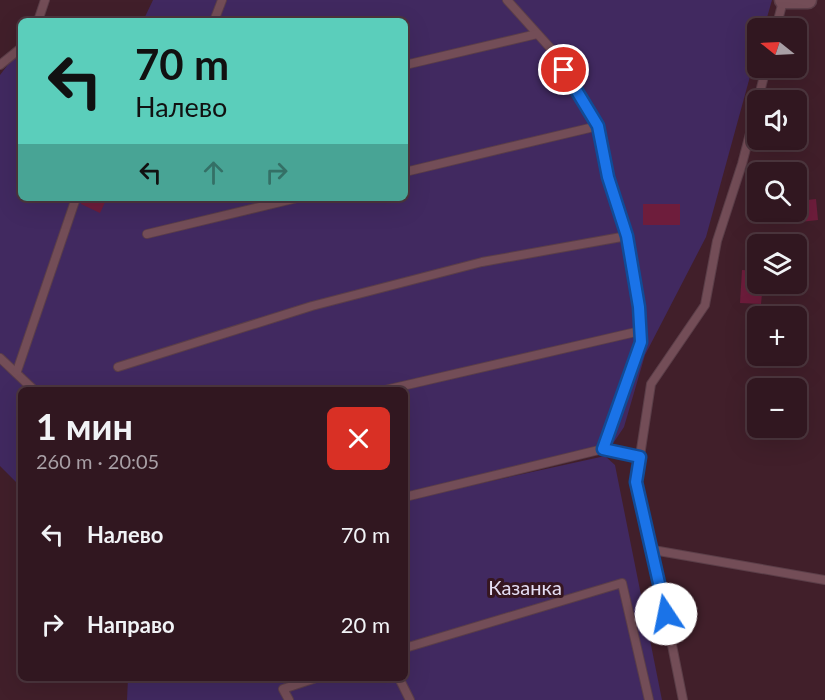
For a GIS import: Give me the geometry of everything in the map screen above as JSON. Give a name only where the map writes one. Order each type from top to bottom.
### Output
[{"type":"street","points":[[783,0],[808,0]]},
{"type":"lane","points":[[39,18],[45,0]]},
{"type":"lane","points":[[215,18],[222,0]]},
{"type":"lane","points":[[507,0],[553,51],[598,126],[608,177],[627,236],[641,342],[603,449]]},
{"type":"lane","points":[[778,18],[783,0]]},
{"type":"lane","points":[[408,64],[537,34]]},
{"type":"lane","points":[[0,65],[18,50]]},
{"type":"lane","points":[[408,171],[598,126]]},
{"type":"lane","points":[[683,700],[653,550],[636,482],[651,384],[705,305],[717,241],[747,145]]},
{"type":"lane","points":[[17,371],[75,201]]},
{"type":"lane","points":[[147,234],[284,201]]},
{"type":"lane","points":[[118,367],[312,306],[482,261],[627,236]]},
{"type":"lane","points":[[398,387],[640,331]]},
{"type":"lane","points":[[0,358],[17,371],[31,387]]},
{"type":"lane","points":[[408,496],[603,449],[640,457]]},
{"type":"lane","points":[[653,550],[825,580]]},
{"type":"lane","points":[[408,647],[622,583],[649,700]]},
{"type":"lane","points":[[289,700],[283,689],[306,681]]},
{"type":"lane","points":[[400,681],[410,700]]},
{"type":"green space","points":[[153,0],[772,0],[767,18],[747,18],[747,78],[750,78],[706,237],[645,355],[624,427],[610,448],[408,492],[408,387],[18,387],[18,484],[0,466],[0,75],[16,54],[18,55],[18,201],[408,201],[408,18],[144,18]]},
{"type":"green space","name":"Казанка","points":[[605,456],[615,465],[662,700],[127,700],[128,681],[408,681],[408,499]]},
{"type":"building","points":[[816,199],[818,220],[807,221],[807,200]]},
{"type":"building","points":[[82,201],[106,201],[100,213],[81,204]]},
{"type":"building","points":[[643,204],[680,204],[680,225],[643,225]]},
{"type":"building","points":[[742,270],[747,270],[747,294],[762,294],[761,304],[740,303]]},
{"type":"route","points":[[564,70],[598,126],[608,177],[627,236],[639,307],[641,342],[603,449],[640,457],[636,482],[666,614]]}]
